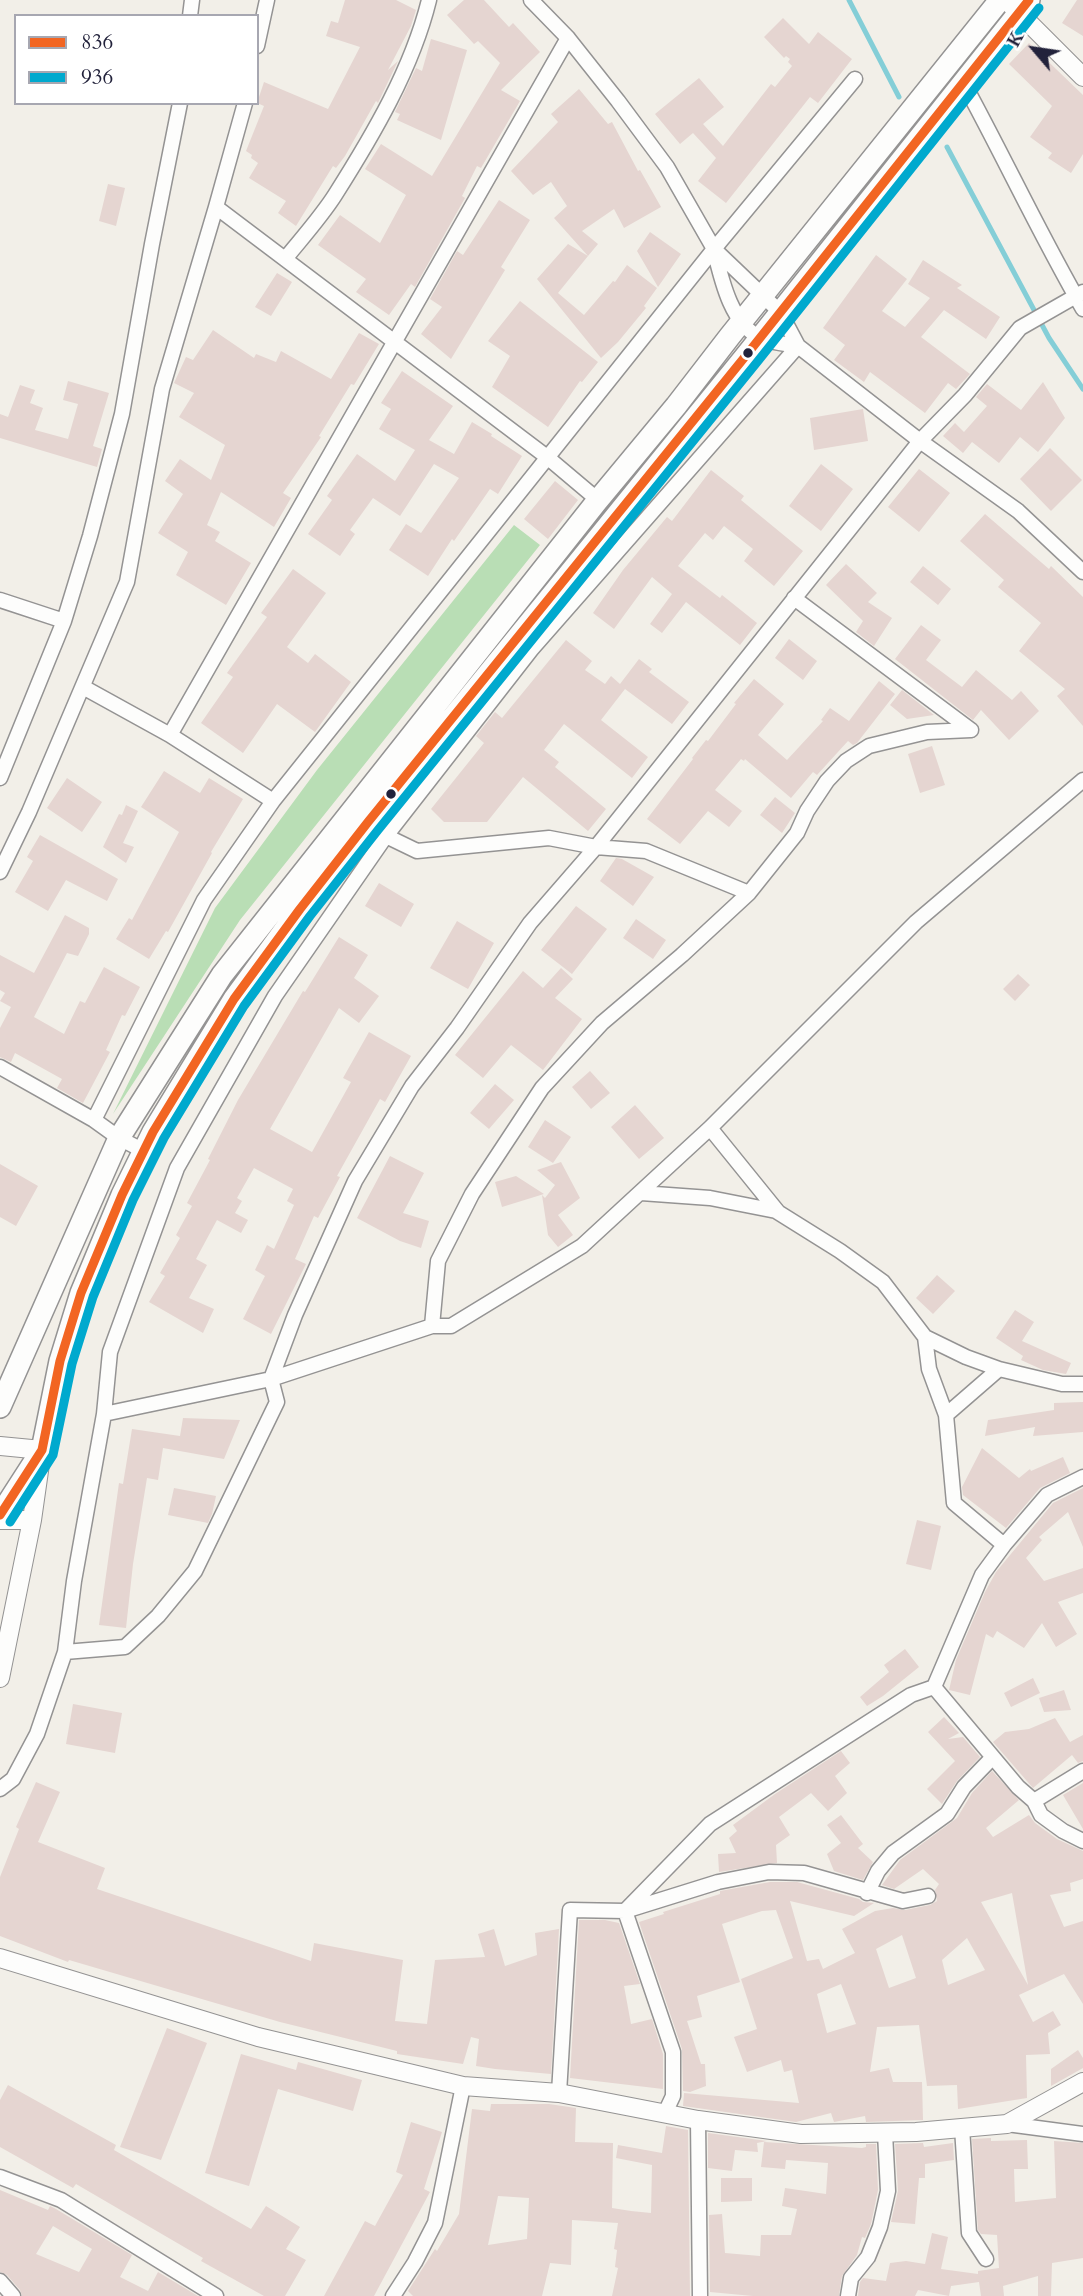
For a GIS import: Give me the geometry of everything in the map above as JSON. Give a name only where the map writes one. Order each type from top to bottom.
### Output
[{"type":"main road","points":[[0,1515],[42,1450],[60,1361],[81,1293],[122,1195],[191,1068],[234,999],[300,909],[360,816],[598,500],[1000,0]]},
{"type":"main road","points":[[0,1407],[5,1379],[119,1138],[222,975],[360,816],[760,338],[963,82],[1018,4]]},
{"type":"street","points":[[259,37],[267,0]]},
{"type":"street","points":[[285,259],[334,196],[387,106],[423,24],[429,0]]},
{"type":"street","points":[[531,0],[568,38],[667,167],[714,249],[726,296],[741,321],[760,338],[798,346]]},
{"type":"street","points":[[1018,4],[1083,77]]},
{"type":"street","points":[[170,735],[568,38]]},
{"type":"street","points":[[94,1121],[204,900],[274,801],[714,249],[855,79]]},
{"type":"street","points":[[65,1652],[125,1647],[158,1616],[195,1571],[277,1402],[271,1379],[295,1315],[355,1181],[412,1086],[457,1028],[530,923],[596,847],[920,441],[965,395],[1020,328],[1048,312],[1081,299],[963,82]]},
{"type":"street","points":[[0,778],[64,621],[90,536],[122,414],[180,105]]},
{"type":"street","points":[[0,872],[127,582],[162,388],[244,105]]},
{"type":"street","points":[[216,206],[547,457],[598,500]]},
{"type":"street","points":[[714,249],[780,312],[798,346],[920,441],[1018,511],[1083,572]]},
{"type":"street","points":[[0,1788],[13,1779],[37,1734],[65,1652],[74,1581],[104,1414],[110,1352],[177,1168],[275,996],[386,836],[531,650],[798,346]]},
{"type":"street","points":[[432,1326],[438,1261],[472,1194],[542,1088],[602,1023],[749,893],[797,833],[807,811],[827,781],[846,761],[869,746],[904,737],[927,732],[971,730],[794,598]]},
{"type":"street","points":[[0,600],[64,621]]},
{"type":"street","points":[[83,687],[170,735],[274,801]]},
{"type":"street","points":[[104,1414],[271,1379],[432,1326],[451,1326],[582,1245],[710,1128],[916,922],[1083,780]]},
{"type":"street","points":[[360,816],[386,836],[417,851],[549,838],[596,847],[646,851],[749,893]]},
{"type":"street","points":[[0,1068],[144,1151]]},
{"type":"street","points":[[710,1128],[778,1212],[883,1282],[925,1337],[999,1369],[1062,1384],[1083,1384]]},
{"type":"street","points":[[641,1193],[709,1198],[778,1212]]},
{"type":"street","points":[[925,1337],[929,1369],[946,1415],[954,1503],[1004,1545]]},
{"type":"street","points":[[946,1415],[999,1369]]},
{"type":"street","points":[[0,1446],[42,1450],[32,1520],[0,1678]]},
{"type":"street","points":[[625,1911],[710,1824],[911,1695],[934,1687],[982,1575],[1047,1494],[1083,1477]]},
{"type":"street","points":[[0,1520],[32,1520]]},
{"type":"street","points":[[934,1687],[992,1758],[1034,1801],[1041,1815],[1083,1841]]},
{"type":"street","points":[[867,1893],[878,1871],[893,1853],[947,1814],[964,1787],[992,1758]]},
{"type":"street","points":[[1034,1801],[1083,1771]]},
{"type":"street","points":[[559,2093],[570,1910],[625,1911],[718,1882],[769,1872],[804,1873],[903,1901],[928,1896]]},
{"type":"street","points":[[625,1911],[673,2052],[673,2096],[665,2113]]},
{"type":"street","points":[[0,1958],[258,2037],[463,2086],[559,2093],[698,2120],[801,2134],[885,2133],[1007,2124],[1083,2134]]},
{"type":"street","points":[[1007,2124],[1083,2082]]},
{"type":"street","points":[[393,2296],[415,2262],[435,2223],[463,2086]]},
{"type":"street","points":[[698,2120],[700,2296]]},
{"type":"street","points":[[962,2128],[969,2233],[986,2259]]},
{"type":"street","points":[[848,2296],[851,2278],[868,2257],[880,2227],[888,2191],[885,2133]]},
{"type":"street","points":[[0,2178],[61,2200],[216,2296]]},
{"type":"street","points":[[0,2281],[13,2296]]},
{"type":"green space","points":[[514,525],[540,545],[240,920],[113,1114],[215,908],[317,770]]},
{"type":"building","points":[[345,0],[396,0],[416,10],[411,26],[388,70],[398,61],[378,103],[376,101],[345,156],[336,168],[333,166],[296,226],[278,213],[286,201],[249,178],[258,163],[246,151],[264,106],[259,104],[259,97],[264,82],[328,109],[360,47],[326,36],[331,21],[338,23]]},
{"type":"building","points":[[464,0],[484,0],[509,27],[513,23],[540,52],[501,90],[520,101],[481,168],[477,166],[462,196],[465,198],[415,287],[411,284],[389,315],[356,292],[366,279],[318,245],[340,215],[380,243],[406,195],[365,169],[381,144],[432,176],[500,63],[478,41],[474,44],[447,15]]},
{"type":"building","points":[[1077,0],[1083,0],[1083,36],[1062,23]]},
{"type":"building","points":[[783,18],[809,44],[818,32],[852,59],[818,103],[810,97],[726,203],[698,181],[716,158],[693,133],[680,144],[655,114],[699,78],[724,107],[703,124],[723,146],[771,84],[775,87],[792,66],[788,62],[790,59],[786,56],[784,58],[764,37]]},
{"type":"building","points":[[431,39],[467,50],[441,140],[397,120],[400,114],[395,112],[416,68],[422,71]]},
{"type":"building","points":[[1029,43],[1083,95],[1083,154],[1071,173],[1048,158],[1052,153],[1030,137],[1052,106],[1009,64]]},
{"type":"building","points":[[579,89],[608,124],[612,122],[661,207],[624,228],[614,209],[582,231],[598,244],[588,256],[554,218],[567,206],[551,182],[533,195],[511,171],[558,122],[551,114]]},
{"type":"building","points":[[108,184],[125,188],[116,226],[99,221]]},
{"type":"building","points":[[499,200],[530,220],[501,267],[505,270],[451,359],[421,334],[442,307],[430,299],[457,251],[463,255]]},
{"type":"building","points":[[650,232],[681,254],[658,287],[637,251]]},
{"type":"building","points":[[568,244],[588,256],[558,293],[584,315],[627,265],[657,288],[644,306],[646,308],[601,358],[537,279]]},
{"type":"building","points":[[876,255],[907,279],[882,311],[905,327],[930,298],[908,284],[923,260],[962,285],[957,288],[1000,317],[986,339],[944,310],[921,337],[970,374],[956,389],[948,383],[925,413],[870,372],[864,382],[834,360],[845,345],[823,328]]},
{"type":"building","points":[[277,273],[292,282],[271,316],[255,307]]},
{"type":"building","points":[[520,301],[598,362],[582,382],[580,381],[548,427],[492,387],[510,356],[488,341]]},
{"type":"building","points":[[213,330],[254,358],[256,354],[276,362],[281,351],[331,379],[359,333],[379,344],[283,493],[291,498],[274,527],[221,492],[207,525],[220,532],[215,541],[251,563],[226,605],[176,575],[188,552],[158,533],[183,494],[165,481],[180,459],[211,480],[225,445],[179,417],[194,393],[174,383],[186,357],[193,360]]},
{"type":"building","points":[[402,371],[453,406],[429,440],[454,454],[472,422],[522,456],[498,494],[490,489],[428,576],[389,550],[406,524],[421,533],[459,478],[434,464],[400,516],[373,498],[350,530],[355,534],[340,556],[308,534],[332,500],[327,496],[357,454],[395,481],[415,450],[379,429],[391,409],[381,403]]},
{"type":"building","points":[[68,381],[109,393],[93,446],[102,449],[97,467],[0,438],[0,414],[8,417],[20,385],[35,390],[30,403],[43,408],[35,430],[68,439],[78,404],[63,400]]},
{"type":"building","points":[[1043,382],[1065,418],[1038,452],[1020,437],[999,463],[972,442],[963,453],[943,436],[955,423],[964,432],[987,406],[976,397],[987,384],[1021,410]]},
{"type":"building","points":[[863,409],[868,441],[814,450],[810,418]]},
{"type":"building","points":[[1050,448],[1082,480],[1051,511],[1020,479]]},
{"type":"building","points":[[821,464],[853,489],[821,531],[789,506]]},
{"type":"building","points":[[919,469],[950,493],[919,532],[888,507]]},
{"type":"building","points":[[711,470],[744,496],[741,500],[803,551],[774,586],[744,561],[753,549],[724,526],[713,540],[705,533],[678,566],[720,598],[722,595],[757,623],[740,645],[686,602],[662,633],[650,624],[672,594],[652,577],[614,629],[593,613],[623,570],[667,517],[672,521]]},
{"type":"building","points":[[555,481],[578,500],[548,539],[524,519]]},
{"type":"building","points":[[985,514],[1049,569],[1051,566],[1083,597],[1083,726],[1057,696],[1065,689],[1019,651],[1041,623],[998,587],[1004,580],[960,541]]},
{"type":"building","points":[[846,564],[877,593],[868,602],[892,618],[874,646],[856,632],[863,621],[826,585]]},
{"type":"building","points":[[923,566],[951,589],[938,605],[910,582]]},
{"type":"building","points":[[293,569],[326,593],[287,647],[308,663],[315,654],[351,682],[315,732],[277,704],[243,753],[201,723],[233,677],[227,673],[267,617],[261,613]]},
{"type":"building","points":[[921,625],[941,640],[926,660],[962,687],[976,670],[1012,700],[1021,691],[1039,711],[1009,740],[981,710],[973,720],[895,659]]},
{"type":"building","points":[[789,639],[817,661],[803,680],[775,658]]},
{"type":"building","points":[[566,640],[592,661],[585,670],[605,684],[611,676],[620,684],[639,659],[652,669],[649,672],[689,702],[672,724],[625,689],[601,720],[648,757],[632,778],[564,724],[544,750],[559,762],[555,767],[606,809],[588,831],[523,777],[487,822],[444,822],[431,809],[484,743],[476,736],[495,712],[502,718]]},
{"type":"building","points":[[754,679],[784,704],[758,735],[787,760],[823,721],[821,720],[830,708],[849,721],[879,681],[895,694],[857,743],[853,745],[848,741],[817,775],[813,772],[791,798],[745,759],[741,759],[715,790],[742,811],[729,827],[708,811],[680,844],[647,819]]},
{"type":"building","points":[[902,690],[934,715],[907,719],[890,705]]},
{"type":"building","points":[[932,746],[945,785],[920,793],[908,754]]},
{"type":"building","points":[[164,771],[200,793],[209,778],[243,799],[168,932],[166,931],[149,959],[116,939],[129,918],[132,920],[179,832],[141,807]]},
{"type":"building","points":[[67,778],[102,802],[82,832],[47,808]]},
{"type":"building","points":[[775,797],[795,813],[782,833],[760,815]]},
{"type":"building","points":[[126,805],[138,811],[123,843],[134,847],[126,863],[103,847]]},
{"type":"building","points":[[40,835],[118,879],[107,901],[66,880],[48,911],[15,892],[33,861],[27,857]]},
{"type":"building","points":[[616,858],[654,877],[633,906],[600,881]]},
{"type":"building","points":[[379,883],[414,904],[401,927],[365,906]]},
{"type":"building","points":[[576,906],[607,929],[572,974],[541,950]]},
{"type":"building","points":[[65,915],[89,928],[89,934],[78,956],[67,953],[34,1017],[64,1034],[80,1001],[85,1003],[104,967],[140,987],[125,1016],[122,1015],[106,1050],[110,1052],[83,1103],[57,1088],[62,1079],[15,1053],[11,1062],[0,1057],[0,1028],[11,1007],[0,1001],[5,993],[0,990],[0,955],[34,973]]},
{"type":"building","points":[[636,919],[666,940],[653,959],[623,938]]},
{"type":"building","points":[[457,921],[494,943],[468,989],[430,968]]},
{"type":"building","points":[[339,937],[368,955],[354,978],[379,996],[359,1023],[339,1008],[270,1129],[312,1152],[351,1082],[343,1078],[369,1032],[411,1056],[385,1102],[380,1099],[337,1176],[340,1177],[318,1218],[314,1216],[295,1259],[306,1264],[271,1334],[243,1319],[265,1276],[255,1270],[267,1245],[274,1249],[294,1205],[287,1201],[293,1189],[254,1168],[237,1198],[242,1201],[235,1213],[248,1220],[241,1233],[217,1220],[196,1259],[207,1265],[189,1298],[214,1309],[203,1333],[149,1302],[165,1276],[160,1273],[180,1238],[176,1235],[192,1206],[187,1203],[238,1100],[303,991],[305,992]]},
{"type":"building","points":[[561,968],[573,979],[555,998],[582,1019],[543,1070],[511,1045],[483,1078],[455,1055],[523,971],[543,988]]},
{"type":"building","points":[[1018,974],[1030,985],[1015,1001],[1003,989]]},
{"type":"building","points":[[590,1071],[610,1093],[591,1109],[572,1087]]},
{"type":"building","points":[[495,1084],[514,1100],[489,1129],[470,1113]]},
{"type":"building","points":[[635,1105],[664,1138],[639,1159],[611,1127]]},
{"type":"building","points":[[545,1120],[571,1137],[553,1163],[528,1147]]},
{"type":"building","points":[[390,1156],[424,1173],[403,1213],[429,1221],[421,1248],[400,1241],[357,1218]]},
{"type":"building","points":[[561,1162],[580,1198],[558,1215],[573,1235],[558,1247],[548,1235],[542,1195],[545,1198],[555,1185],[537,1170]]},
{"type":"building","points":[[0,1164],[38,1186],[16,1226],[0,1217]]},
{"type":"building","points":[[516,1176],[544,1194],[502,1207],[495,1182]]},
{"type":"building","points":[[937,1275],[955,1291],[933,1314],[916,1298]]},
{"type":"building","points":[[1015,1310],[1034,1322],[1022,1341],[1071,1363],[1066,1374],[1043,1370],[1021,1360],[1023,1356],[996,1338]]},
{"type":"building","points":[[1083,1402],[1083,1432],[1033,1436],[1035,1427],[985,1436],[988,1420],[1054,1410],[1054,1403]]},
{"type":"building","points":[[183,1418],[240,1420],[224,1459],[163,1448],[158,1480],[147,1478],[126,1628],[99,1625],[119,1483],[123,1484],[132,1429],[180,1436]]},
{"type":"building","points":[[982,1448],[1019,1478],[1030,1469],[1031,1471],[1063,1457],[1070,1473],[1040,1488],[1006,1528],[963,1495],[962,1487]]},
{"type":"building","points":[[174,1488],[216,1496],[208,1523],[168,1515]]},
{"type":"building","points":[[1083,1488],[1083,1547],[1068,1512],[1039,1537],[1042,1540],[1026,1558],[1044,1581],[1083,1568],[1083,1593],[1058,1602],[1077,1634],[1056,1647],[1042,1623],[1024,1648],[997,1631],[993,1638],[986,1634],[970,1695],[949,1690],[956,1660],[996,1572],[1053,1503]]},
{"type":"building","points":[[917,1520],[941,1526],[931,1570],[906,1564]]},
{"type":"building","points":[[905,1649],[919,1667],[867,1706],[860,1697],[889,1672],[884,1665]]},
{"type":"building","points":[[1033,1678],[1040,1693],[1011,1707],[1004,1693]]},
{"type":"building","points":[[1064,1690],[1071,1710],[1044,1712],[1039,1698]]},
{"type":"building","points":[[73,1704],[122,1713],[115,1753],[66,1744]]},
{"type":"building","points":[[944,1717],[959,1733],[948,1739],[963,1737],[980,1757],[957,1781],[942,1804],[927,1789],[955,1761],[928,1732]]},
{"type":"building","points":[[1055,1718],[1070,1742],[1083,1735],[1083,1761],[1078,1763],[1072,1755],[1033,1788],[993,1742],[1005,1732],[1029,1729]]},
{"type":"building","points":[[841,1751],[850,1763],[835,1776],[847,1793],[828,1811],[811,1793],[779,1817],[790,1835],[776,1845],[777,1863],[719,1872],[718,1854],[736,1853],[729,1838],[737,1831],[733,1825]]},
{"type":"building","points":[[992,1771],[1019,1800],[986,1828],[993,1837],[1029,1815],[1035,1823],[1057,1839],[1083,1851],[1083,1879],[1070,1883],[1071,1891],[1050,1895],[1064,1927],[1083,1921],[1083,2004],[1064,1974],[1019,1995],[1033,2022],[1053,2011],[1061,2025],[1048,2033],[1050,2054],[1026,2055],[1027,2098],[958,2109],[957,2085],[927,2086],[919,2025],[877,2027],[870,2072],[889,2068],[893,2082],[922,2082],[923,2120],[866,2122],[865,2116],[834,2122],[831,2113],[796,2122],[683,2106],[684,2093],[799,2103],[792,2070],[784,2072],[781,2060],[747,2072],[734,2037],[757,2029],[741,1979],[793,1958],[776,1910],[762,1911],[722,1924],[740,1982],[697,1996],[702,2017],[687,2021],[701,2064],[705,2064],[706,2086],[690,2092],[683,2091],[682,2049],[639,1922],[720,1894],[720,1891],[770,1882],[797,1882],[874,1903],[854,1916],[790,1901],[807,1961],[819,1959],[823,1969],[855,1953],[842,1929],[875,1911],[893,1908],[905,1910],[937,1901],[935,1890],[939,1884],[923,1869],[894,1889],[882,1885],[900,1860],[957,1818],[972,1793]],"holes":[[[1012,1893],[1028,1985],[981,1902]],[[902,1935],[916,1978],[889,1988],[876,1949]],[[967,1938],[985,1970],[948,1985],[942,1960]],[[841,1984],[856,2024],[827,2033],[817,1994]]]},
{"type":"building","points":[[36,1782],[60,1792],[38,1842],[105,1868],[97,1889],[311,1961],[314,1943],[403,1960],[395,2021],[427,2024],[435,1960],[485,1957],[478,1934],[494,1929],[505,1966],[537,1955],[535,1933],[559,1929],[551,2074],[476,2066],[479,2039],[471,2037],[463,2064],[397,2054],[397,2051],[280,2022],[69,1960],[68,1962],[0,1936],[0,1877],[19,1829],[16,1827]]},
{"type":"building","points":[[1083,1783],[1083,1829],[1063,1795]]},
{"type":"building","points":[[841,1815],[863,1844],[858,1848],[873,1862],[863,1880],[834,1871],[827,1854],[841,1843],[827,1825]]},
{"type":"building","points":[[579,1920],[619,1923],[640,1984],[624,1986],[631,2024],[652,2019],[663,2054],[663,2089],[570,2078]]},
{"type":"building","points":[[167,2028],[207,2043],[161,2160],[120,2147]]},
{"type":"building","points":[[1078,2050],[1083,2058],[1083,2068],[1051,2086],[1051,2069]]},
{"type":"building","points":[[241,2054],[296,2070],[298,2062],[362,2080],[353,2111],[278,2089],[249,2186],[205,2173]]},
{"type":"building","points":[[8,2085],[116,2145],[114,2150],[251,2229],[266,2206],[300,2227],[286,2249],[306,2260],[285,2296],[264,2296],[201,2261],[203,2258],[76,2184],[73,2188],[0,2147],[0,2100]]},
{"type":"building","points":[[491,2104],[549,2104],[576,2108],[575,2142],[613,2143],[612,2208],[651,2213],[652,2165],[616,2158],[618,2145],[662,2153],[666,2126],[688,2130],[690,2296],[612,2296],[618,2268],[615,2267],[617,2250],[614,2249],[618,2223],[572,2220],[571,2265],[550,2263],[542,2296],[413,2296],[408,2291],[459,2214],[472,2109],[490,2111]],"holes":[[[498,2196],[529,2198],[527,2239],[488,2245]]]},
{"type":"building","points":[[411,2122],[442,2132],[424,2189],[430,2192],[374,2296],[324,2296],[365,2221],[375,2226],[403,2175],[396,2172]]},
{"type":"building","points":[[708,2133],[767,2141],[757,2143],[758,2152],[735,2150],[732,2171],[708,2168]]},
{"type":"building","points":[[991,2138],[991,2141],[1027,2140],[1028,2169],[1014,2169],[1015,2202],[1056,2198],[1054,2141],[1083,2143],[1083,2258],[1052,2263],[1051,2296],[1038,2296],[1038,2276],[1003,2286],[1004,2296],[981,2296],[979,2282],[951,2286],[949,2296],[918,2290],[915,2296],[858,2296],[863,2278],[886,2281],[890,2263],[906,2261],[925,2264],[932,2233],[948,2237],[941,2269],[978,2274],[978,2271],[999,2268],[997,2235],[981,2234],[978,2230],[972,2139]]},
{"type":"building","points":[[764,2142],[862,2148],[866,2147],[866,2144],[876,2144],[878,2190],[871,2224],[865,2238],[862,2237],[857,2255],[842,2276],[839,2296],[753,2296],[710,2292],[709,2215],[722,2214],[725,2253],[760,2256],[761,2235],[791,2235],[797,2209],[782,2206],[785,2188],[826,2194],[828,2163],[786,2160],[785,2169],[761,2167]]},
{"type":"building","points":[[923,2143],[924,2147],[953,2143],[954,2160],[925,2164],[925,2178],[919,2178],[915,2224],[891,2222],[898,2191],[895,2144]]},
{"type":"building","points":[[721,2178],[752,2178],[752,2201],[721,2202]]},
{"type":"building","points":[[0,2190],[48,2210],[50,2206],[132,2255],[120,2277],[148,2291],[158,2272],[198,2296],[22,2296],[7,2275],[0,2272]],"holes":[[[53,2226],[92,2249],[79,2272],[36,2254]]]},
{"type":"waterway","points":[[849,0],[899,97]]},
{"type":"waterway","points":[[947,147],[1049,338],[1083,389]]},
{"type":"transit line","name":"836","points":[[0,1515],[42,1450],[60,1361],[81,1293],[122,1195],[153,1132],[234,999],[368,822],[748,353],[1029,0]]},
{"type":"transit line","name":"936","points":[[10,1522],[53,1455],[72,1364],[93,1297],[133,1200],[164,1138],[244,1006],[378,830],[758,361],[1039,8]]}]
